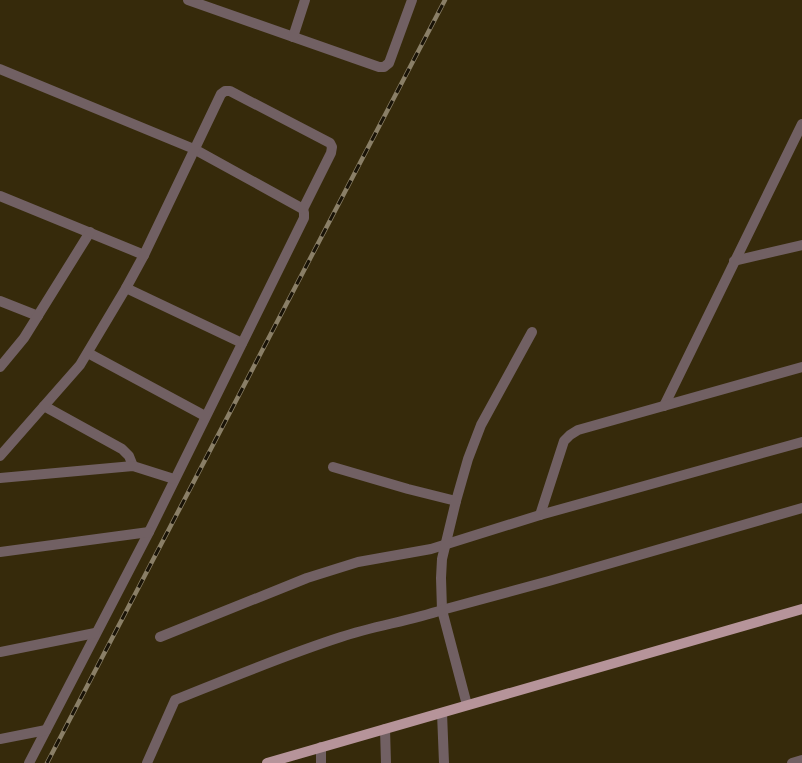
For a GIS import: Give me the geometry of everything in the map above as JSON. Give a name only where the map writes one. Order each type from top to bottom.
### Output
[{"type":"main road","points":[[267,763],[802,609]]},
{"type":"street","points":[[188,0],[379,67],[384,67],[388,62],[412,0]]},
{"type":"street","points":[[293,36],[304,0]]},
{"type":"street","points":[[0,69],[194,150],[303,209]]},
{"type":"street","points":[[0,456],[80,365],[88,353],[144,255],[221,94],[225,91],[230,91],[330,143],[332,148],[331,153],[303,209],[304,218],[149,532],[95,633],[29,763]]},
{"type":"street","points":[[664,406],[802,124]]},
{"type":"street","points":[[0,196],[144,255]]},
{"type":"street","points":[[0,367],[24,338],[90,232]]},
{"type":"street","points":[[734,261],[802,245]]},
{"type":"street","points":[[126,288],[242,343]]},
{"type":"street","points":[[0,301],[38,316]]},
{"type":"street","points":[[467,705],[442,610],[442,559],[468,459],[481,425],[532,332]]},
{"type":"street","points":[[88,353],[206,416]]},
{"type":"street","points":[[540,515],[564,441],[578,430],[802,367]]},
{"type":"street","points":[[44,406],[122,448],[129,456],[133,466]]},
{"type":"street","points":[[160,637],[307,578],[358,562],[422,551],[540,515],[802,442]]},
{"type":"street","points":[[0,478],[133,466],[174,479]]},
{"type":"street","points":[[333,467],[408,489],[456,501]]},
{"type":"street","points":[[147,763],[175,700],[271,661],[343,636],[425,616],[802,508]]},
{"type":"street","points":[[0,552],[149,532]]},
{"type":"street","points":[[0,652],[95,633]]},
{"type":"street","points":[[442,712],[444,763]]},
{"type":"street","points":[[385,729],[386,763]]},
{"type":"street","points":[[0,739],[46,730]]},
{"type":"street","points":[[321,747],[321,763]]},
{"type":"street","points":[[792,763],[802,760]]},
{"type":"railway","points":[[47,763],[445,0]]}]
